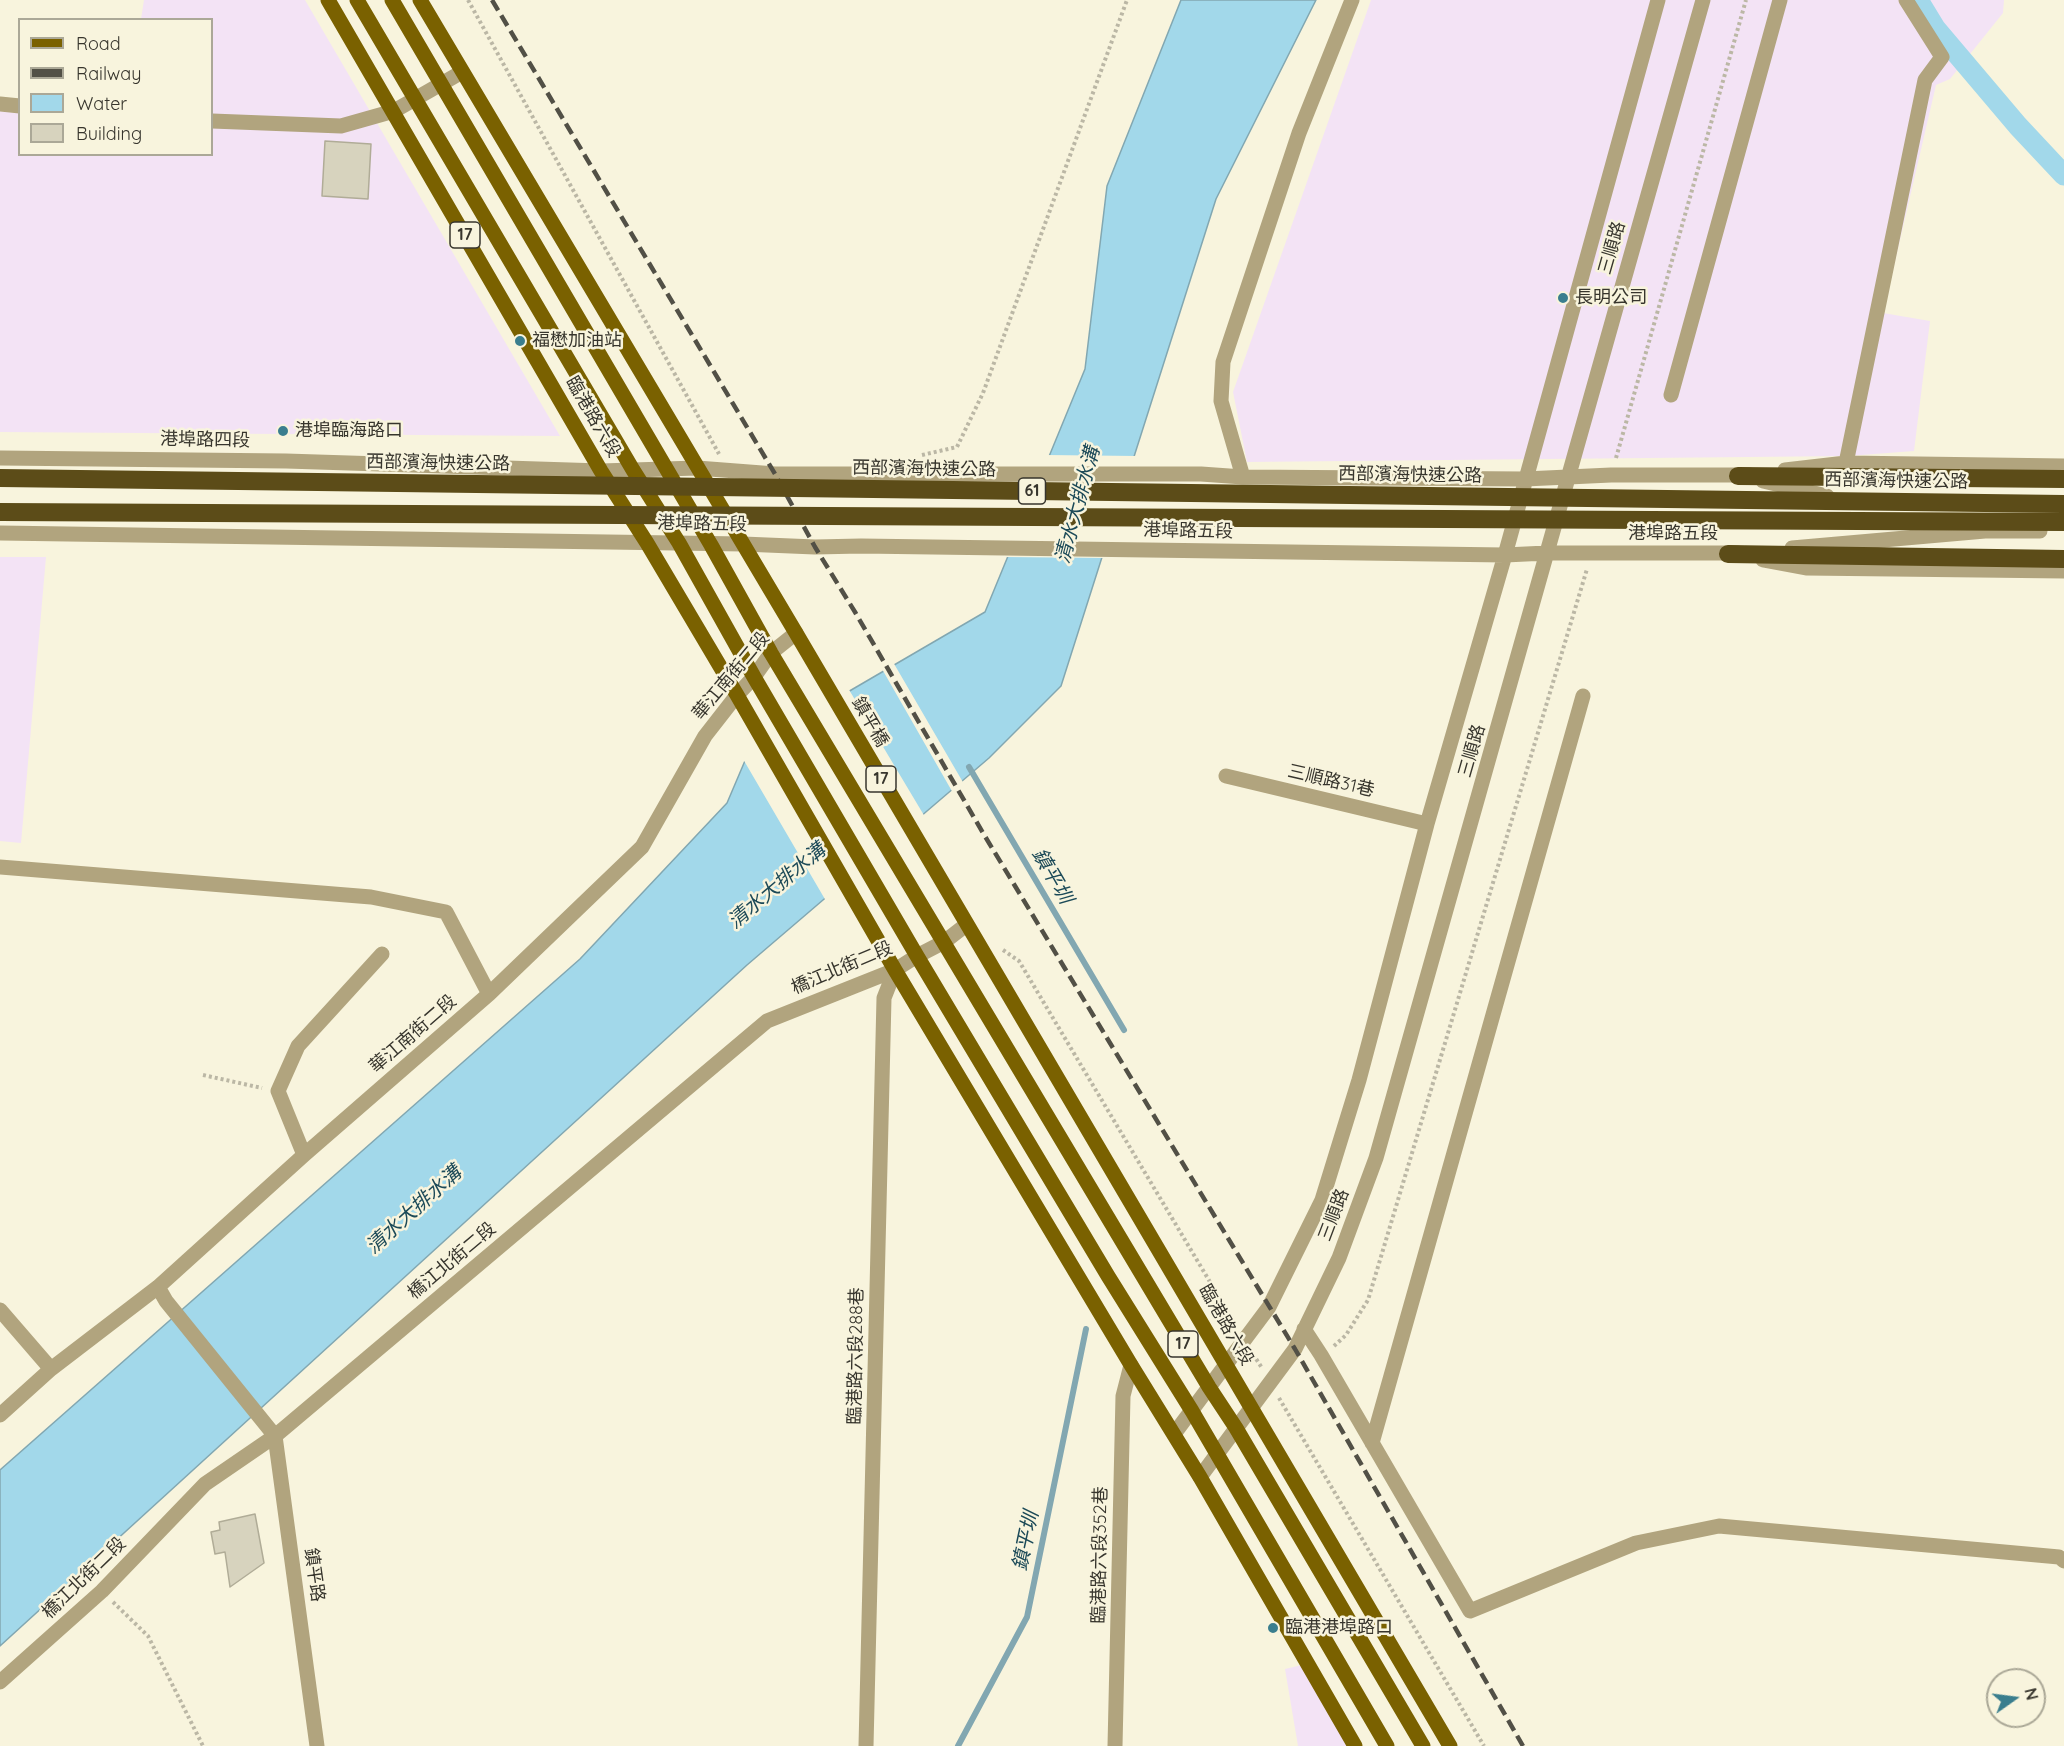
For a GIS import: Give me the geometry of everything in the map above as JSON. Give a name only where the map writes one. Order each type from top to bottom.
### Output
[{"type":"highway","points":[[1738,476],[2064,479]]},
{"type":"highway","name":"西部濱海快速公路","points":[[0,478],[2064,504]]},
{"type":"highway","name":"61","points":[[0,512],[2064,522]]},
{"type":"highway","points":[[1728,554],[2064,559]]},
{"type":"main road","name":"臨港路六段","points":[[328,0],[602,471],[737,695]]},
{"type":"main road","name":"臨港路六段","points":[[357,0],[633,470],[680,543],[754,677]]},
{"type":"main road","name":"臨港路六段","points":[[392,0],[711,545],[771,653]]},
{"type":"main road","name":"17","points":[[420,0],[796,633]]},
{"type":"main road","name":"鎮平橋","points":[[796,633],[966,925]]},
{"type":"main road","name":"17","points":[[771,653],[1209,1387],[1236,1428],[1423,1746]]},
{"type":"main road","name":"17","points":[[754,677],[917,956],[1108,1276],[1192,1411],[1387,1746]]},
{"type":"main road","name":"17","points":[[737,695],[895,970],[1200,1477],[1355,1746]]},
{"type":"main road","name":"臨港路六段","points":[[966,925],[1450,1746]]},
{"type":"street","points":[[1243,477],[1221,401],[1223,362],[1299,134],[1352,0]]},
{"type":"street","name":"三順路","points":[[1174,1434],[1269,1307],[1322,1200],[1359,1080],[1427,824],[1658,0]]},
{"type":"street","name":"三順路","points":[[1200,1477],[1295,1349],[1339,1258],[1376,1158],[1703,0]]},
{"type":"street","points":[[1671,395],[1780,0]]},
{"type":"street","points":[[1846,463],[1925,80],[1942,57],[1906,0]]},
{"type":"street","points":[[213,121],[341,126],[394,111],[462,72]]},
{"type":"street","points":[[0,104],[18,106]]},
{"type":"street","name":"港埠路四段","points":[[0,458],[286,461],[602,471],[697,468]]},
{"type":"street","name":"港埠路五段","points":[[697,468],[775,474],[1202,474],[1243,477],[1525,479],[1611,475],[1738,476],[1846,463],[2064,466]]},
{"type":"street","name":"港埠路五段","points":[[1738,476],[1985,531]]},
{"type":"street","name":"港埠路五段","points":[[647,543],[1504,555],[1547,553],[1728,554],[1985,531],[2064,531]]},
{"type":"street","points":[[0,533],[647,543]]},
{"type":"street","name":"港埠路五段","points":[[1728,554],[1806,568],[2064,571]]},
{"type":"street","name":"華江南街二段","points":[[0,1415],[51,1370],[158,1287],[304,1155],[489,994],[642,847],[705,736],[771,653],[796,633]]},
{"type":"street","points":[[1372,1443],[1583,696]]},
{"type":"street","name":"三順路31巷","points":[[1226,776],[1427,824]]},
{"type":"street","points":[[0,867],[371,897],[446,912],[489,994]]},
{"type":"street","name":"橋江北街二段","points":[[0,1682],[102,1592],[205,1484],[275,1436],[767,1021],[895,970],[944,942],[966,925]]},
{"type":"street","points":[[304,1155],[278,1091],[298,1046],[382,954]]},
{"type":"street","name":"臨港路六段288巷","points":[[866,1746],[884,998],[895,970]]},
{"type":"street","points":[[158,1287],[166,1301],[275,1436]]},
{"type":"street","points":[[0,1311],[51,1370]]},
{"type":"street","points":[[1304,1329],[1470,1611],[1636,1543],[1719,1526],[2059,1557],[2064,1562]]},
{"type":"street","name":"臨港路六段352巷","points":[[1115,1746],[1123,1396],[1131,1365]]},
{"type":"street","name":"鎮平路","points":[[275,1436],[317,1746]]},
{"type":"path","points":[[468,0],[728,471]]},
{"type":"path","points":[[910,456],[957,447],[983,393],[1127,0]]},
{"type":"path","points":[[1611,475],[1640,381],[1746,0]]},
{"type":"path","points":[[1321,1355],[1346,1335],[1368,1300],[1591,554]]},
{"type":"path","points":[[203,1075],[278,1091]]},
{"type":"path","points":[[102,1592],[148,1636],[203,1746]]},
{"type":"shaded area","points":[[144,0],[305,0],[560,436],[0,432],[0,111],[18,113],[18,156],[213,156],[213,18],[141,18]]},
{"type":"shaded area","points":[[1371,0],[2004,0],[2003,13],[1950,79],[1936,85],[1883,313],[1930,321],[1914,451],[1848,456],[1247,462],[1233,392]]},
{"type":"shaded area","points":[[0,557],[46,557],[21,843],[0,841]]},
{"type":"shaded area","points":[[1302,1665],[1350,1746],[1298,1746],[1285,1669]]},
{"type":"water","name":"清水大排水溝","points":[[1181,0],[1316,0],[1216,199],[1061,686],[989,758],[747,965],[0,1646],[0,1470],[580,959],[727,803],[750,749],[985,612],[1085,369],[1107,186]]},
{"type":"pier","points":[[1046,455],[1137,456],[1105,558],[1004,557]]},
{"type":"pier","points":[[893,662],[964,784],[953,793],[882,669]]},
{"type":"pier","points":[[848,688],[925,817],[826,901],[743,759],[748,747]]},
{"type":"building","points":[[325,141],[371,144],[368,199],[322,196]]},
{"type":"building","points":[[255,1514],[264,1563],[230,1587],[225,1552],[215,1554],[211,1532],[220,1530],[219,1522]]},
{"type":"waterway","points":[[1918,0],[1935,28],[2018,126],[2064,175]]},
{"type":"waterway","name":"鎮平圳","points":[[969,767],[1124,1030]]},
{"type":"waterway","name":"鎮平圳","points":[[958,1746],[1027,1617],[1086,1329]]},
{"type":"railway","points":[[492,0],[775,474],[815,547],[983,833],[1295,1349],[1523,1746]]},
{"type":"place","name":"長明公司","points":[[1563,298]]},
{"type":"place","name":"福懋加油站","points":[[520,341]]},
{"type":"place","name":"港埠臨海路口","points":[[283,431]]},
{"type":"place","name":"臨港港埠路口","points":[[1273,1628]]}]
